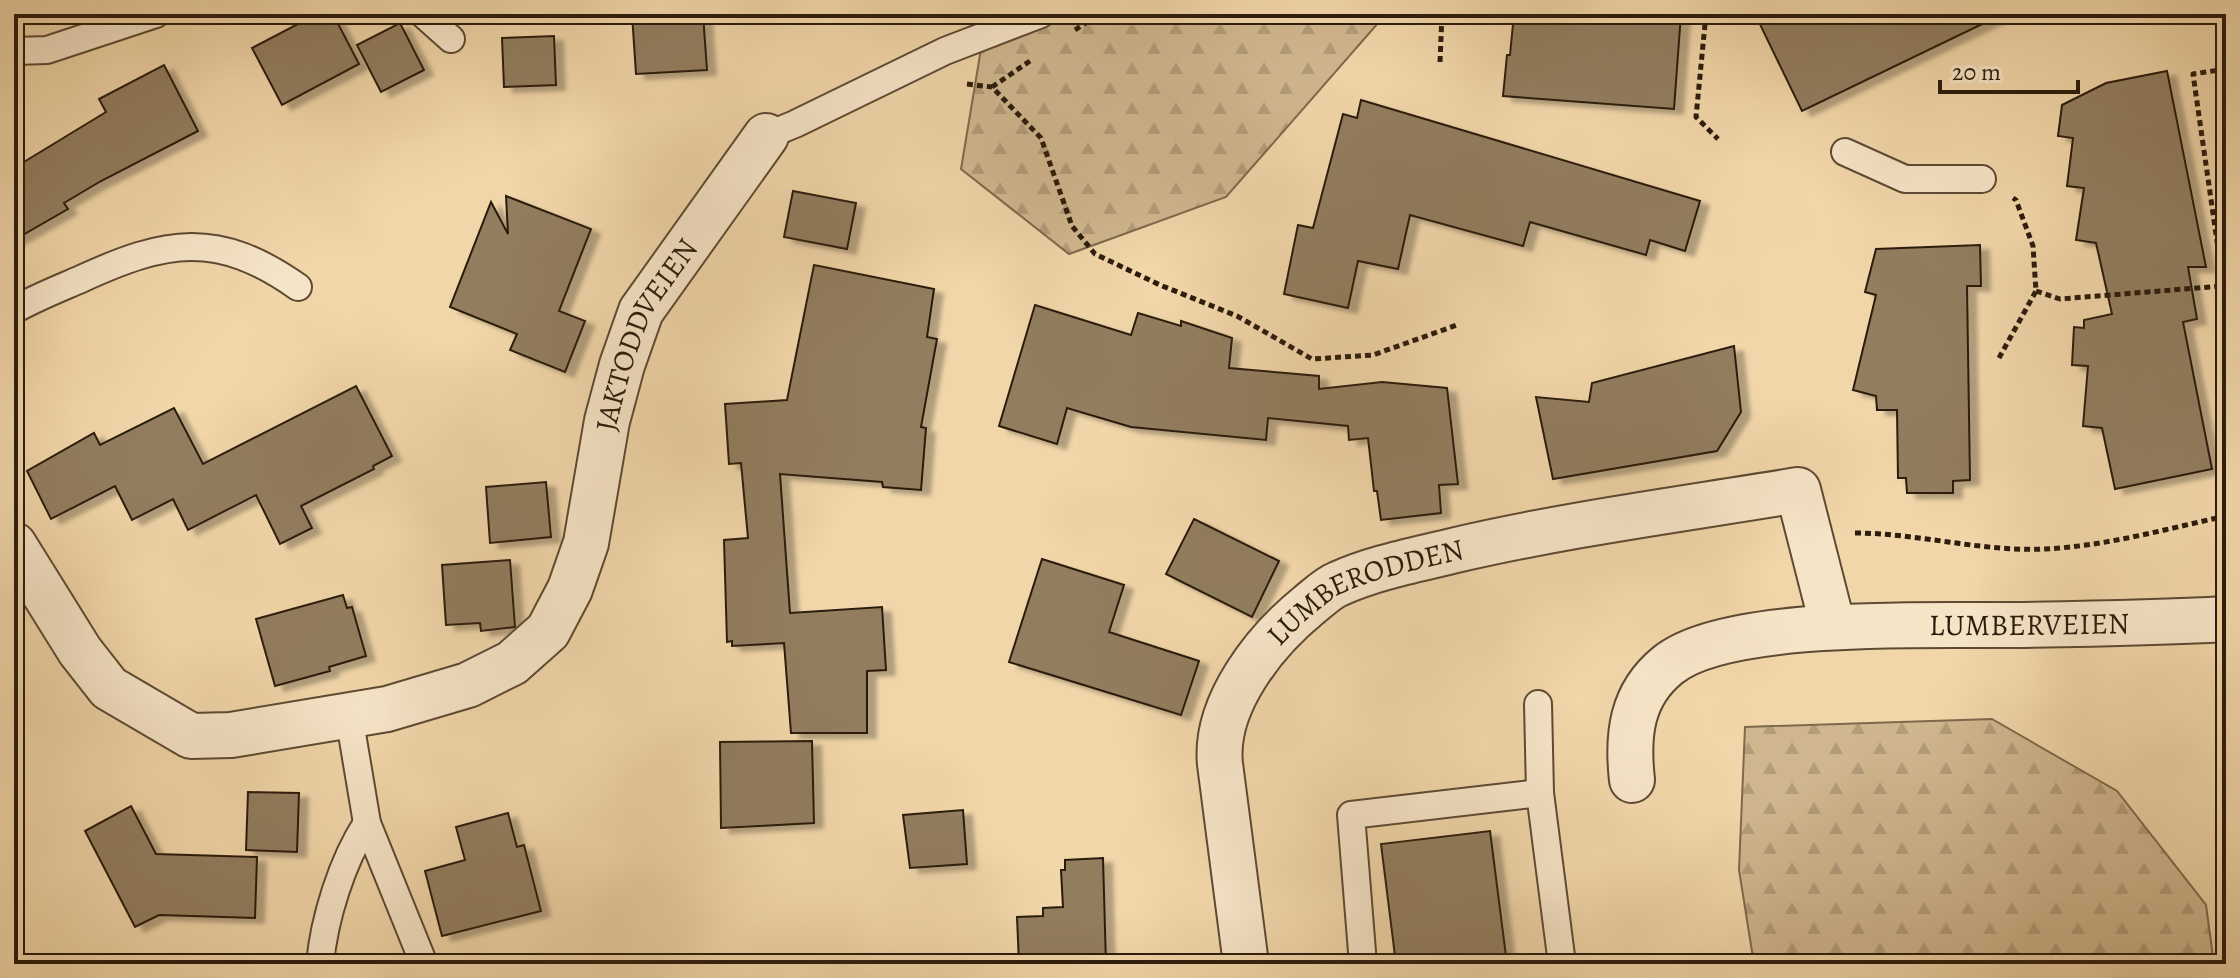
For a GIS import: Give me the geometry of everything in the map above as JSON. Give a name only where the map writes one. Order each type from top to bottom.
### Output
[{"type":"street","name":"JAKTODDVEIEN","points":[[14,545],[80,651],[109,688],[191,736],[231,735],[387,709],[468,685],[512,663],[548,631],[570,589],[586,543],[607,421],[641,311],[766,136]]},
{"type":"street","name":"LUMBERODDEN","points":[[1246,964],[1220,764],[1222,731],[1240,685],[1253,662],[1303,610],[1335,585],[1378,569],[1493,542],[1637,514],[1798,490],[1808,533]]},
{"type":"street","points":[[1808,533],[1833,627]]},
{"type":"street","name":"LUMBERVEIEN","points":[[1632,780],[1628,747],[1633,714],[1645,689],[1670,663],[1707,646],[1762,634],[1833,627],[2226,619]]},
{"type":"lane","points":[[14,51],[47,50],[156,14]]},
{"type":"lane","points":[[423,14],[451,39]]},
{"type":"lane","name":"JAKTODDVEIEN","points":[[766,136],[945,51],[1041,14]]},
{"type":"lane","points":[[1845,152],[1905,179],[1982,179]]},
{"type":"lane","points":[[14,310],[138,255],[182,245],[230,251],[278,273],[298,287]]},
{"type":"lane","points":[[1538,704],[1540,793],[1562,964]]},
{"type":"lane","points":[[349,716],[367,823],[424,964]]},
{"type":"lane","points":[[1363,964],[1351,815],[1540,793]]},
{"type":"lane","points":[[320,964],[324,932],[352,846],[367,823]]},
{"type":"path","points":[[1440,62],[1442,14]]},
{"type":"path","points":[[1706,14],[1696,117],[1718,139]]},
{"type":"path","points":[[2223,14],[2226,66],[2193,74],[2226,304]]},
{"type":"path","points":[[964,83],[992,87],[1041,138],[1072,226],[1095,254],[1160,285],[1237,316],[1312,359],[1373,355],[1457,325]]},
{"type":"path","points":[[1982,179],[2016,200],[2033,246],[2036,291],[1999,358]]},
{"type":"path","points":[[2036,291],[2060,299],[2222,286]]},
{"type":"path","points":[[1808,533],[1860,533],[1973,546],[2043,549],[2108,542],[2226,516]]},
{"type":"green space","points":[[1002,14],[1386,14],[1226,197],[1069,254],[961,169],[982,43]]},
{"type":"green space","points":[[1992,719],[2117,791],[2206,905],[2214,964],[1754,964],[1739,870],[1745,727]]},
{"type":"building","points":[[317,14],[333,14],[359,64],[282,105],[252,48]]},
{"type":"building","points":[[632,14],[703,14],[707,70],[636,74]]},
{"type":"building","points":[[1514,14],[1681,14],[1674,109],[1503,96]]},
{"type":"building","points":[[1755,14],[2003,14],[1802,111]]},
{"type":"building","points":[[400,23],[424,70],[381,92],[357,45]]},
{"type":"building","points":[[554,36],[556,85],[504,87],[502,38]]},
{"type":"building","points":[[164,65],[198,131],[101,181],[64,203],[68,209],[14,240],[14,168],[106,112],[99,99]]},
{"type":"building","points":[[2167,71],[2206,267],[2188,267],[2197,319],[2183,322],[2212,469],[2115,489],[2102,428],[2083,426],[2088,366],[2072,365],[2074,327],[2084,328],[2084,320],[2112,314],[2096,243],[2076,240],[2084,188],[2067,186],[2073,138],[2058,136],[2062,105],[2106,83]]},
{"type":"building","points":[[1361,100],[1700,201],[1685,251],[1650,240],[1646,255],[1530,222],[1523,246],[1410,215],[1398,269],[1358,261],[1348,308],[1284,294],[1298,225],[1313,228],[1343,114],[1357,118]]},
{"type":"building","points":[[793,191],[856,203],[847,249],[784,237]]},
{"type":"building","points":[[506,196],[591,229],[559,311],[585,321],[565,372],[510,350],[517,334],[450,307],[491,202],[508,234]]},
{"type":"building","points":[[1980,245],[1981,286],[1967,286],[1970,480],[1953,481],[1953,493],[1907,493],[1906,478],[1898,478],[1897,410],[1877,410],[1876,396],[1853,390],[1876,295],[1865,292],[1876,249]]},
{"type":"building","points":[[814,265],[934,289],[927,337],[937,339],[921,427],[926,428],[921,490],[883,487],[882,482],[780,474],[790,613],[882,607],[886,670],[867,671],[867,733],[791,733],[784,643],[732,646],[732,641],[727,642],[724,540],[748,538],[741,463],[729,464],[725,404],[787,400]]},
{"type":"building","points":[[1035,305],[1131,335],[1138,313],[1181,326],[1181,321],[1232,338],[1229,368],[1319,376],[1319,389],[1382,382],[1447,388],[1458,484],[1439,485],[1441,513],[1381,520],[1368,438],[1349,440],[1348,426],[1268,418],[1266,440],[1131,427],[1067,408],[1057,444],[999,426]]},
{"type":"building","points":[[1734,346],[1741,412],[1717,451],[1553,479],[1536,397],[1589,402],[1592,383]]},
{"type":"building","points":[[356,386],[392,456],[373,466],[374,469],[301,506],[312,528],[280,544],[256,495],[188,530],[173,499],[132,520],[115,486],[51,519],[27,471],[94,433],[100,445],[174,408],[203,464]]},
{"type":"building","points":[[546,482],[551,537],[490,543],[486,487]]},
{"type":"building","points":[[1194,519],[1279,561],[1252,617],[1166,574]]},
{"type":"building","points":[[1042,559],[1124,585],[1109,632],[1199,661],[1181,715],[1009,662]]},
{"type":"building","points":[[510,560],[515,627],[481,631],[480,623],[446,625],[442,565]]},
{"type":"building","points":[[343,595],[347,608],[352,607],[366,656],[329,667],[330,671],[275,686],[256,619]]},
{"type":"building","points":[[812,741],[814,823],[721,828],[720,742]]},
{"type":"building","points":[[248,792],[299,793],[297,852],[246,850]]},
{"type":"building","points":[[131,806],[156,854],[257,857],[255,918],[159,915],[135,927],[85,831]]},
{"type":"building","points":[[963,810],[967,864],[910,868],[903,815]]},
{"type":"building","points":[[508,813],[517,847],[524,845],[541,911],[442,936],[425,871],[465,860],[456,827]]},
{"type":"building","points":[[1490,831],[1507,964],[1396,964],[1381,844]]},
{"type":"building","points":[[1103,858],[1106,964],[1019,964],[1017,917],[1043,916],[1043,908],[1063,907],[1061,870],[1065,870],[1065,860]]}]
